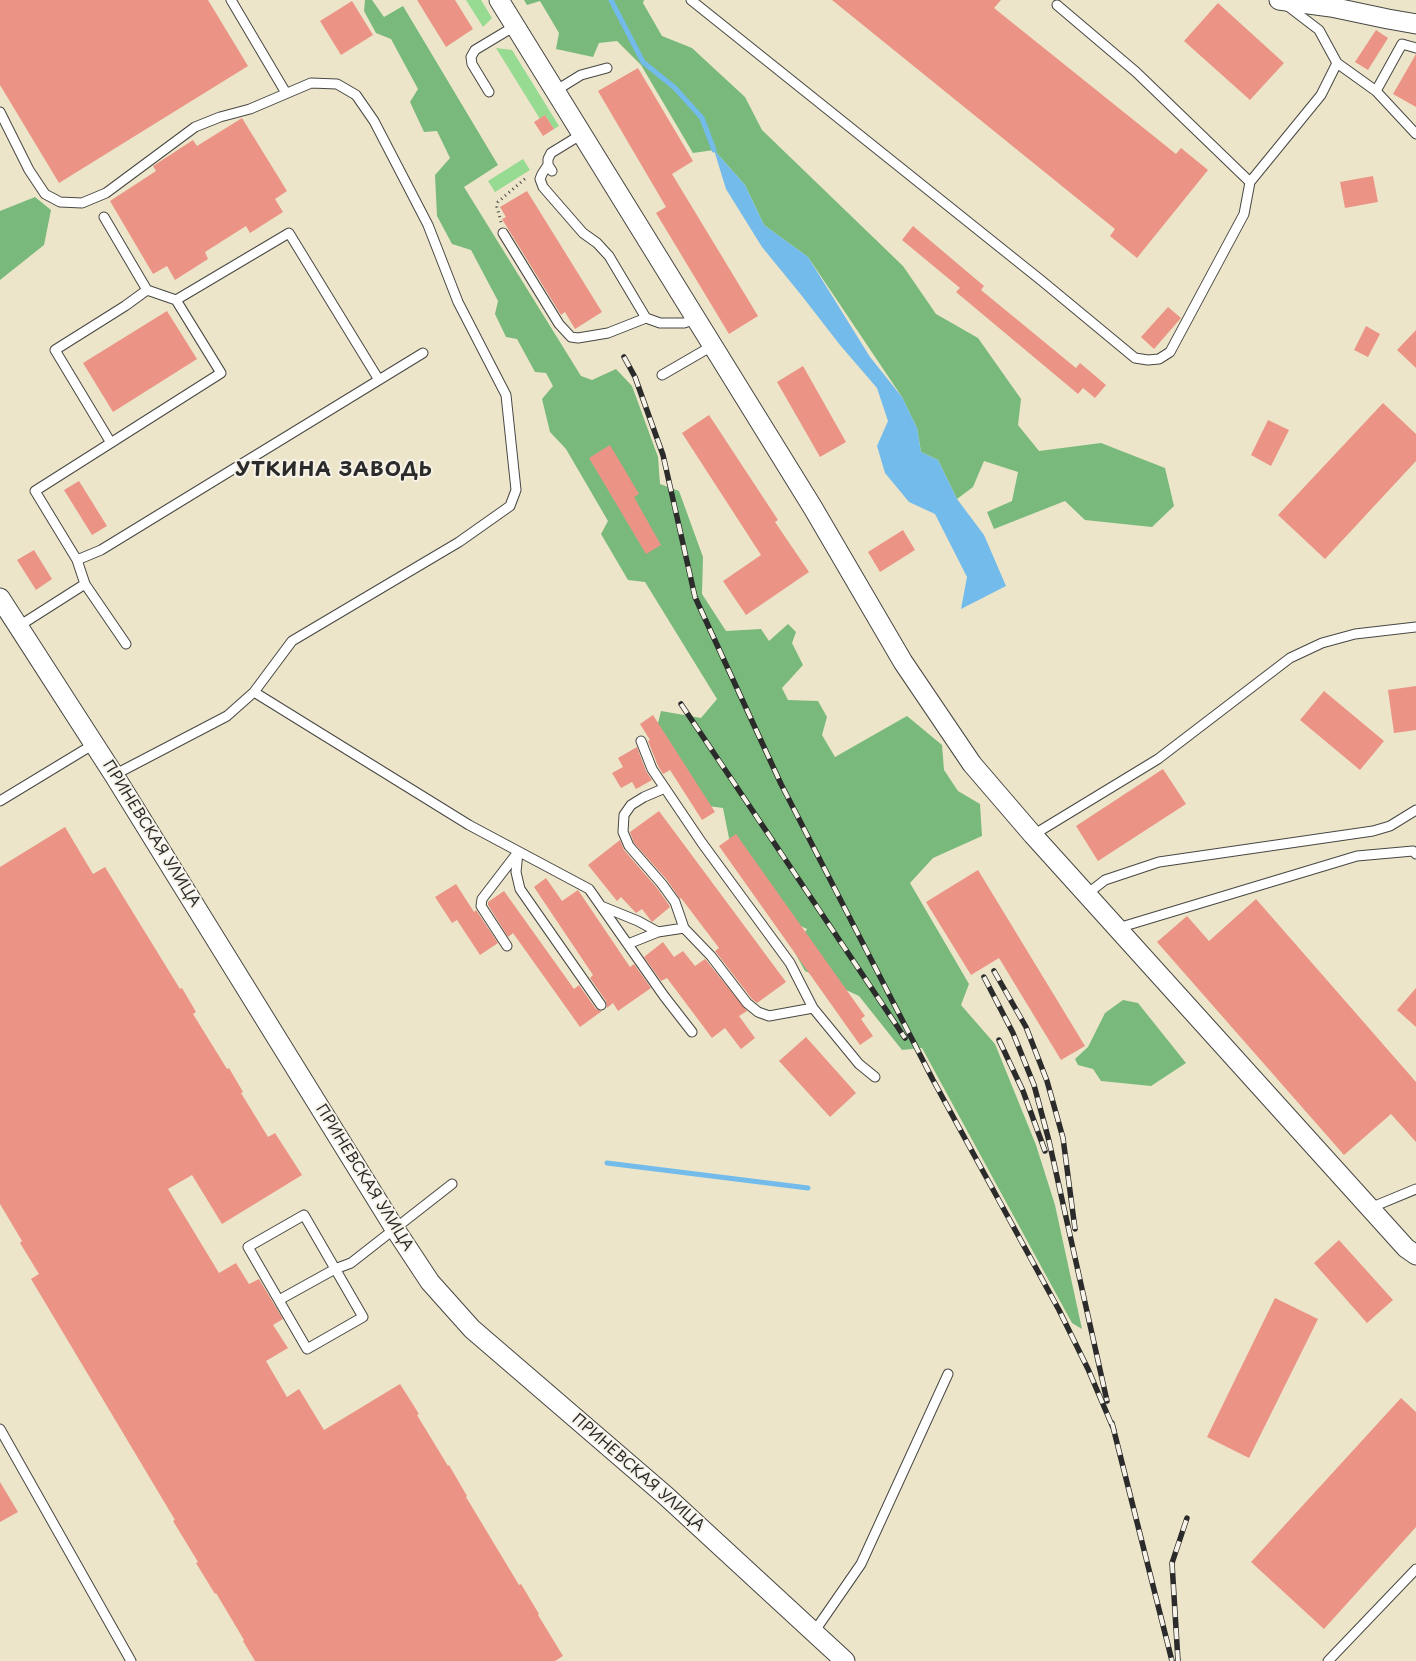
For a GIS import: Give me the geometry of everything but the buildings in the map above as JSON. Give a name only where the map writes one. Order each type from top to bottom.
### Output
[{"type":"street","points":[[499,0],[813,508],[903,662],[972,764],[1033,835],[1406,1248],[1416,1255]]},
{"type":"street","points":[[1279,0],[1331,6],[1416,24]]},
{"type":"street","name":"ПРИНЕВСКАЯ УЛИЦА","points":[[0,598],[114,775],[395,1229],[430,1282],[472,1329],[666,1496],[845,1661]]},
{"type":"lane","points":[[231,0],[286,93]]},
{"type":"lane","points":[[692,0],[1035,275],[1135,358],[1148,360],[1159,359],[1170,352],[1244,214],[1250,182],[1321,96],[1337,63]]},
{"type":"lane","points":[[1279,0],[1319,30],[1337,63],[1376,91],[1416,134]]},
{"type":"lane","points":[[1057,5],[1136,72],[1250,182]]},
{"type":"lane","points":[[489,92],[472,64],[471,57],[475,50],[514,26]]},
{"type":"lane","points":[[1376,91],[1402,44],[1416,48]]},
{"type":"lane","points":[[555,91],[581,75],[607,68]]},
{"type":"lane","points":[[0,112],[29,170],[45,194],[60,202],[82,203],[106,193],[195,127],[220,117],[250,109],[312,82],[337,84],[356,95],[374,121],[428,225],[458,302],[506,395],[516,490],[510,506],[460,542],[292,640],[254,692],[228,716],[114,775]]},
{"type":"lane","points":[[582,134],[551,153],[550,165],[542,174],[540,180],[543,187],[583,233],[597,243],[608,256],[646,318],[660,323],[684,322],[696,319]]},
{"type":"lane","points":[[104,217],[147,290],[176,300],[221,373],[36,491],[77,560],[85,584],[126,644]]},
{"type":"lane","points":[[504,230],[559,324],[571,337],[578,338],[608,333],[646,318]]},
{"type":"lane","points":[[176,300],[289,233],[379,380]]},
{"type":"lane","points":[[111,443],[55,350],[147,290]]},
{"type":"lane","points":[[662,375],[712,346]]},
{"type":"lane","points":[[77,560],[102,550],[423,353]]},
{"type":"lane","points":[[19,626],[85,584]]},
{"type":"lane","points":[[1033,835],[1158,759],[1290,658],[1322,643],[1355,634],[1416,627]]},
{"type":"lane","points":[[254,692],[468,825],[589,889],[664,996],[692,1032]]},
{"type":"lane","points":[[641,741],[652,769],[702,843],[790,963],[813,1008],[859,1064],[875,1077]]},
{"type":"lane","points":[[0,800],[94,744]]},
{"type":"lane","points":[[665,788],[631,805],[624,815],[623,832],[629,846],[675,902],[684,928],[712,956],[747,1003],[758,1012],[769,1016],[813,1008]]},
{"type":"lane","points":[[1087,894],[1105,880],[1159,862],[1373,830],[1390,826],[1416,810]]},
{"type":"lane","points":[[1118,928],[1357,856],[1413,851],[1416,854]]},
{"type":"lane","points":[[507,946],[482,906],[482,899],[518,852]]},
{"type":"lane","points":[[518,852],[516,872],[520,889],[601,1004]]},
{"type":"lane","points":[[601,906],[638,921],[658,932]]},
{"type":"lane","points":[[628,944],[658,932],[684,928]]},
{"type":"lane","points":[[279,1300],[335,1269],[351,1263],[452,1184]]},
{"type":"lane","points":[[1370,1208],[1416,1189]]},
{"type":"lane","points":[[304,1215],[363,1317],[307,1349],[279,1300],[248,1247],[304,1215]]},
{"type":"lane","points":[[814,1632],[861,1564],[948,1374]]},
{"type":"lane","points":[[0,1429],[131,1661]]},
{"type":"lane","points":[[1328,1661],[1416,1569]]},
{"type":"path","points":[[504,230],[499,219],[498,202],[550,165]]},
{"type":"green space","points":[[365,0],[372,0],[384,17],[403,6],[498,165],[464,187],[581,376],[592,380],[616,369],[632,386],[658,457],[660,484],[679,491],[703,557],[702,594],[726,631],[761,629],[769,641],[788,624],[796,632],[792,643],[803,665],[782,688],[788,700],[818,701],[827,717],[822,735],[835,757],[907,716],[942,745],[944,770],[958,791],[980,804],[982,836],[933,858],[910,883],[969,984],[961,1005],[995,1044],[1036,1145],[1055,1205],[1082,1329],[1072,1323],[922,1048],[902,1050],[859,996],[805,971],[794,951],[807,929],[784,918],[731,848],[723,808],[708,806],[653,743],[661,711],[701,718],[717,699],[645,582],[628,580],[601,534],[608,521],[566,449],[550,432],[542,399],[553,386],[546,373],[535,372],[517,339],[506,337],[495,314],[498,301],[471,250],[452,244],[437,216],[435,175],[450,158],[437,131],[424,132],[410,102],[418,89],[391,39],[376,33],[364,11]]},
{"type":"green space","points":[[466,0],[481,0],[492,18],[483,27]]},
{"type":"green space","points":[[524,0],[644,0],[643,3],[662,36],[692,48],[745,97],[762,130],[903,266],[936,314],[978,338],[1021,399],[1018,425],[1039,451],[1101,443],[1165,468],[1174,506],[1152,527],[1085,520],[1065,501],[994,529],[987,512],[1012,501],[1018,472],[984,461],[973,487],[957,499],[938,460],[921,452],[917,428],[902,397],[808,257],[764,225],[745,185],[714,150],[693,153],[641,65],[617,41],[599,43],[593,57],[556,49],[559,33],[540,1],[527,5]]},
{"type":"green space","points":[[496,48],[512,50],[559,126],[554,129],[545,115],[540,119]]},
{"type":"green space","points":[[523,159],[530,170],[495,192],[488,181]]},
{"type":"green space","points":[[35,197],[51,210],[44,245],[0,280],[0,211]]},
{"type":"green space","points":[[1123,1000],[1138,1003],[1186,1063],[1151,1086],[1101,1081],[1093,1069],[1078,1065],[1075,1059],[1088,1047],[1105,1013]]},
{"type":"water","points":[[714,150],[745,185],[764,225],[808,257],[870,357],[902,397],[917,428],[921,452],[938,460],[957,499],[984,535],[1006,586],[961,609],[967,577],[935,514],[909,502],[885,473],[877,446],[888,421],[877,388],[762,247],[726,189]]},
{"type":"waterway","points":[[611,0],[643,62],[675,88],[702,118],[714,150]]},
{"type":"waterway","points":[[607,1163],[808,1188]]},
{"type":"railway","points":[[624,357],[635,377],[663,455],[695,597],[781,784],[933,1080],[1059,1310],[1088,1369],[1114,1430]]},
{"type":"railway","points":[[681,704],[905,1038]]},
{"type":"railway","points":[[994,971],[1026,1027],[1047,1081],[1063,1138],[1075,1229]]},
{"type":"railway","points":[[984,977],[1013,1033],[1034,1085],[1049,1141],[1107,1401]]},
{"type":"railway","points":[[999,1040],[1023,1091],[1045,1151]]},
{"type":"railway","points":[[1112,1423],[1172,1661]]},
{"type":"railway","points":[[1178,1661],[1172,1563],[1187,1518]]},
{"type":"district","name":"УТКИНА ЗАВОДЬ","points":[[334,470]]}]
